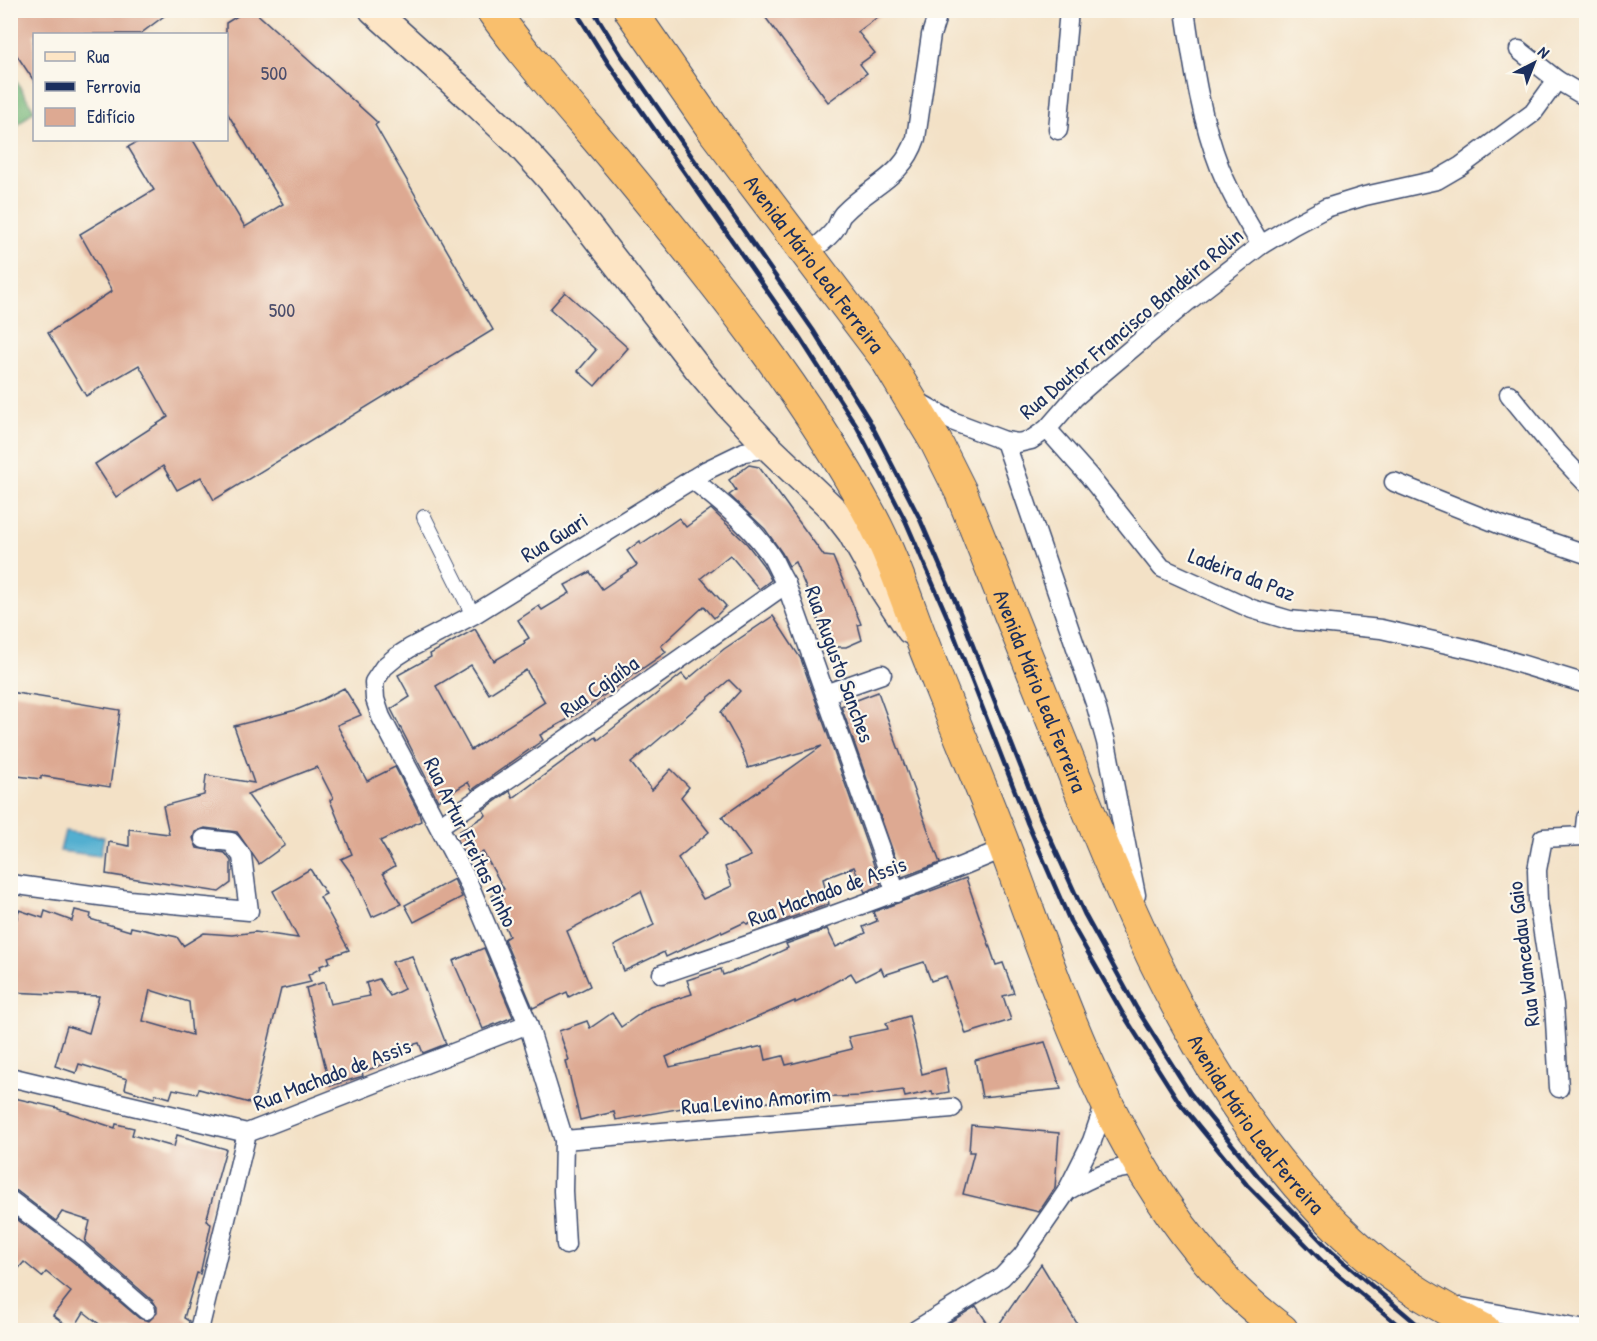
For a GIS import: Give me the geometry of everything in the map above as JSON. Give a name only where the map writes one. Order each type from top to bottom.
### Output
[{"type":"highway","points":[[492,10],[704,270],[761,347],[840,462],[872,518],[895,566],[1055,981],[1106,1102],[1141,1166],[1202,1253],[1229,1284],[1282,1330]]},
{"type":"highway","name":"Avenida Mário Leal Ferreira","points":[[630,10],[714,130],[863,325],[912,398],[961,492],[1112,870],[1146,944],[1215,1072],[1277,1162],[1355,1244],[1397,1279],[1432,1302],[1484,1330]]},
{"type":"main road","points":[[373,10],[517,142],[555,184],[699,369],[769,448],[840,517],[883,589],[928,656]]},
{"type":"street","points":[[808,254],[837,227],[842,214],[903,165],[911,152],[916,138],[931,35],[939,10]]},
{"type":"street","points":[[1058,130],[1069,10]]},
{"type":"street","points":[[1185,10],[1207,130],[1220,168],[1235,200],[1262,245]]},
{"type":"street","points":[[1519,50],[1557,80],[1587,97]]},
{"type":"street","name":"Rua Doutor Francisco Bandeira Rolin","points":[[912,398],[952,421],[1005,441],[1031,440],[1047,429],[1074,398],[1098,376],[1187,302],[1262,245],[1326,208],[1365,196],[1437,180],[1461,166],[1533,113],[1557,80]]},
{"type":"street","points":[[1509,394],[1553,448],[1587,483]]},
{"type":"street","name":"Ladeira da Paz","points":[[1047,429],[1089,476],[1162,568],[1252,609],[1289,620],[1381,629],[1478,651],[1587,684]]},
{"type":"street","points":[[1005,441],[1083,665],[1106,742],[1146,944]]},
{"type":"street","name":"Rua Guari","points":[[374,682],[384,667],[410,648],[473,615],[723,460],[744,452],[769,448]]},
{"type":"street","name":"Rua Augusto Sanches","points":[[692,479],[721,503],[758,540],[772,558],[786,584],[896,893]]},
{"type":"street","points":[[1394,482],[1501,525],[1587,554]]},
{"type":"street","points":[[424,517],[473,615]]},
{"type":"street","name":"Rua Cajaíba","points":[[439,826],[786,584]]},
{"type":"street","points":[[825,694],[882,674]]},
{"type":"street","name":"Rua Artur Freitas Pinho","points":[[374,682],[375,699],[381,717],[468,882],[528,1024]]},
{"type":"street","name":"Rua Wancedau Gaio","points":[[1559,1088],[1554,1005],[1540,919],[1537,870],[1543,838],[1584,836],[1587,818]]},
{"type":"street","points":[[10,884],[129,900],[249,911],[243,856],[231,842],[204,839]]},
{"type":"street","name":"Rua Machado de Assis","points":[[662,974],[896,893],[1005,848]]},
{"type":"street","points":[[528,1024],[564,1140],[563,1191],[566,1245]]},
{"type":"street","name":"Rua Machado de Assis","points":[[10,1077],[247,1133],[528,1024]]},
{"type":"street","points":[[916,1330],[1002,1276],[1022,1256],[1067,1191],[1092,1141],[1106,1102]]},
{"type":"street","name":"Rua Levino Amorim","points":[[564,1140],[952,1107]]},
{"type":"street","points":[[199,1330],[247,1133]]},
{"type":"street","points":[[1067,1191],[1108,1170],[1141,1166]]},
{"type":"street","points":[[10,1200],[79,1252],[146,1310]]},
{"type":"street","points":[[1432,1302],[1587,1330]]},
{"type":"green space","points":[[10,71],[33,111],[10,131]]},
{"type":"water","points":[[65,831],[104,837],[100,856],[60,851]]},
{"type":"building","points":[[10,10],[172,10],[141,33],[33,33],[33,80],[10,45]]},
{"type":"building","points":[[247,10],[253,10],[378,123],[375,125],[493,330],[214,500],[201,477],[177,490],[163,466],[116,497],[95,464],[168,417],[139,365],[86,396],[48,333],[112,291],[80,234],[154,190],[128,147],[139,141],[194,141],[245,227],[283,204],[228,114],[226,23]]},
{"type":"building","points":[[760,10],[887,10],[858,32],[875,53],[860,64],[867,73],[828,102]]},
{"type":"building","points":[[565,292],[628,348],[595,386],[578,371],[596,350],[550,309]]},
{"type":"building","points":[[749,465],[759,467],[824,556],[833,557],[861,624],[858,625],[862,640],[846,647],[826,647],[815,609],[795,562],[789,566],[765,529],[729,495],[736,490],[729,480]]},
{"type":"building","points":[[711,509],[747,544],[771,580],[759,589],[730,555],[701,578],[726,606],[714,618],[704,606],[661,646],[666,652],[577,714],[540,735],[543,740],[472,790],[468,782],[438,801],[391,709],[410,697],[398,675],[475,629],[494,661],[525,643],[524,641],[529,638],[518,620],[539,606],[542,610],[570,593],[565,585],[590,572],[602,589],[637,565],[627,551],[640,541],[641,544],[679,518],[686,527]],"holes":[[[471,665],[489,694],[526,670],[545,702],[471,750],[436,686]]]},
{"type":"building","points":[[773,616],[801,659],[881,885],[865,892],[854,867],[823,879],[829,904],[779,922],[775,912],[722,933],[721,931],[666,957],[664,952],[624,971],[614,946],[654,925],[641,891],[567,931],[590,986],[569,997],[567,992],[533,1008],[504,939],[509,936],[492,896],[504,889],[483,852],[475,857],[460,831],[486,815],[483,810],[510,791],[513,798],[596,737],[598,740],[682,674],[687,680],[724,649]],"holes":[[[729,680],[740,691],[721,712],[742,750],[748,768],[822,746],[722,817],[751,856],[725,867],[732,886],[703,899],[678,858],[709,832],[681,797],[689,787],[671,769],[652,790],[631,763]]]},
{"type":"building","points":[[344,688],[361,715],[337,725],[367,781],[395,767],[419,813],[421,821],[380,841],[395,866],[383,873],[401,904],[372,917],[354,877],[341,859],[352,854],[330,800],[333,798],[317,767],[247,794],[285,845],[259,864],[237,832],[205,828],[195,832],[193,838],[197,848],[225,853],[231,861],[231,883],[219,892],[106,874],[109,842],[129,846],[129,829],[169,834],[163,806],[204,795],[206,775],[254,783],[234,726],[296,710]]},
{"type":"building","points":[[10,692],[120,710],[110,787],[41,776],[41,779],[10,775]]},
{"type":"building","points":[[878,692],[940,863],[902,877],[841,706]]},
{"type":"building","points":[[310,869],[326,894],[320,897],[349,950],[328,957],[330,962],[308,975],[311,982],[281,989],[253,1104],[199,1089],[197,1094],[173,1089],[170,1098],[156,1094],[154,1098],[125,1089],[127,1079],[79,1064],[76,1073],[55,1066],[67,1026],[89,1033],[99,996],[10,992],[10,944],[19,910],[43,918],[45,911],[72,921],[75,910],[91,914],[90,919],[130,931],[131,927],[177,937],[183,946],[204,933],[232,935],[255,932],[298,938],[273,891]],"holes":[[[150,990],[189,1002],[192,1035],[143,1021]]]},
{"type":"building","points":[[966,878],[996,965],[1003,963],[1014,993],[1003,996],[1011,1020],[966,1034],[946,976],[931,981],[924,962],[884,975],[881,968],[856,981],[851,973],[795,1003],[795,1001],[666,1057],[670,1067],[763,1046],[766,1060],[783,1056],[786,1065],[852,1049],[848,1037],[888,1029],[886,1023],[909,1016],[922,1074],[945,1068],[949,1092],[933,1095],[932,1091],[905,1097],[903,1090],[860,1096],[795,1099],[753,1104],[751,1099],[696,1112],[693,1106],[616,1120],[614,1112],[580,1120],[566,1061],[569,1060],[559,1031],[587,1021],[590,1028],[612,1013],[621,1027],[650,1007],[692,994],[687,980],[721,969],[723,975],[756,963],[788,948],[786,944],[827,929],[836,947],[866,933],[863,927],[877,921],[873,912]]},
{"type":"building","points":[[454,879],[462,897],[414,922],[405,905]]},
{"type":"building","points":[[484,948],[513,1017],[483,1029],[453,961]]},
{"type":"building","points":[[412,956],[446,1044],[423,1053],[419,1043],[386,1052],[390,1062],[362,1072],[363,1076],[330,1086],[306,988],[324,982],[330,1004],[370,996],[366,983],[379,979],[390,996],[404,989],[392,962]]},
{"type":"building","points":[[1045,1042],[1061,1089],[982,1097],[975,1060]]},
{"type":"building","points":[[10,1097],[58,1108],[115,1128],[116,1124],[134,1128],[132,1135],[174,1147],[177,1135],[226,1149],[206,1221],[211,1224],[200,1274],[197,1273],[184,1318],[189,1321],[188,1330],[107,1330],[84,1312],[73,1330],[53,1315],[71,1292],[46,1272],[42,1277],[24,1262],[10,1279],[10,1214],[72,1261],[139,1318],[149,1321],[157,1313],[157,1307],[153,1301],[85,1242],[90,1221],[62,1212],[56,1221],[17,1191],[10,1189]]},
{"type":"building","points":[[971,1125],[1059,1133],[1055,1188],[1039,1212],[963,1194],[974,1152],[969,1152]]},
{"type":"building","points":[[1041,1264],[1081,1330],[995,1330]]},
{"type":"building","points":[[976,1306],[992,1330],[937,1330]]},
{"type":"railway","points":[[575,10],[608,63],[800,338],[857,427],[906,522],[946,614],[1027,822],[1070,921],[1123,1014],[1179,1102],[1247,1185],[1323,1262],[1404,1330]]},
{"type":"railway","points":[[593,10],[621,55],[813,330],[869,420],[919,517],[959,610],[1040,816],[1085,915],[1137,1009],[1190,1093],[1258,1176],[1332,1252],[1424,1330]]}]
